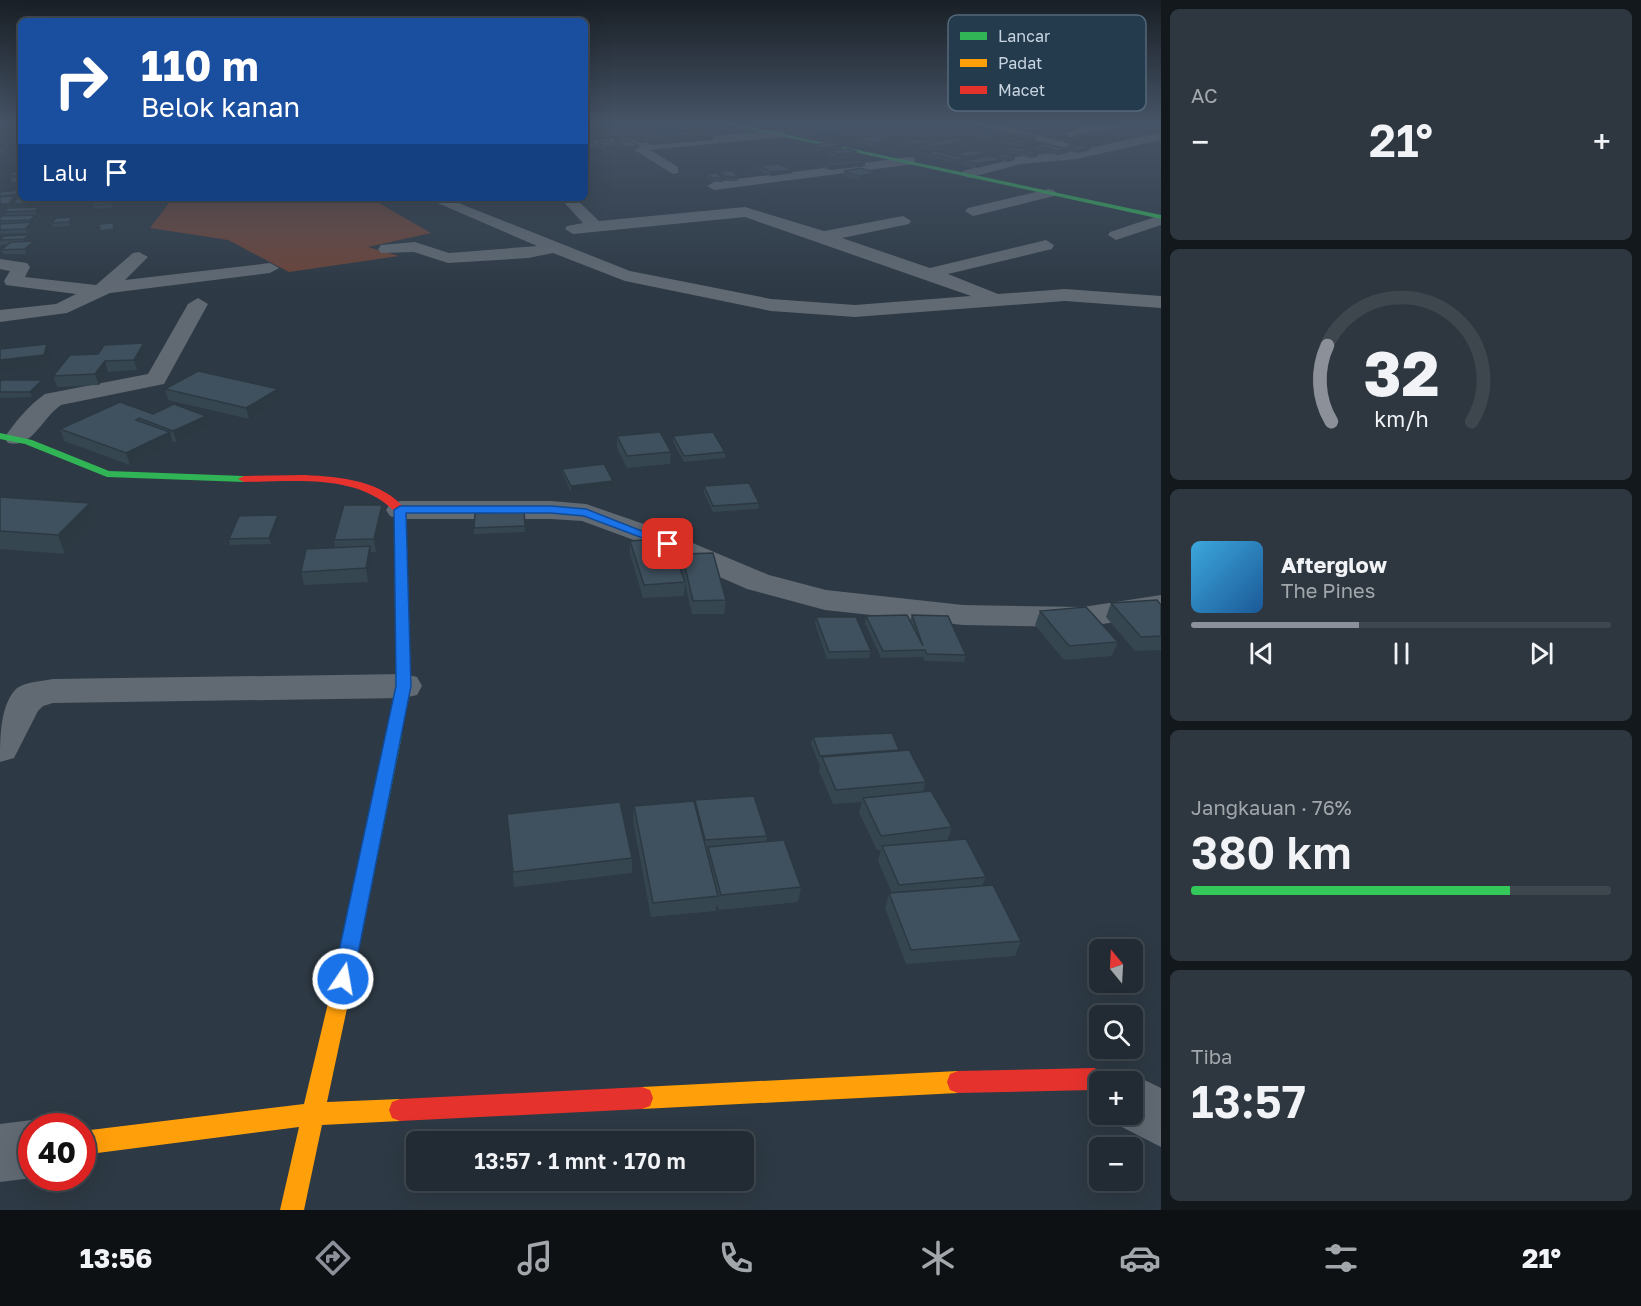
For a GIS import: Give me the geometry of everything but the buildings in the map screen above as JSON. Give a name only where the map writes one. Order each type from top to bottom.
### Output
[{"type":"street","points":[[714,186],[765,179]]},
{"type":"street","points":[[991,179],[1161,219]]},
{"type":"street","points":[[973,211],[1049,193]]},
{"type":"street","points":[[698,199],[823,237],[965,286],[998,304],[1021,313],[1118,311],[1161,314]]},
{"type":"street","points":[[440,201],[489,223],[526,234],[625,276],[716,296],[764,313],[998,304],[1065,295],[1161,302]]},
{"type":"street","points":[[570,201],[595,226]]},
{"type":"street","points":[[526,234],[745,212]]},
{"type":"street","points":[[1116,235],[1161,219]]},
{"type":"street","points":[[823,237],[903,221]]},
{"type":"street","points":[[928,273],[1046,245]]},
{"type":"street","points":[[387,249],[415,247],[448,258],[528,253],[557,247]]},
{"type":"street","points":[[0,316],[60,309],[101,289],[140,257]]},
{"type":"street","points":[[0,264],[21,267],[13,281],[101,289],[270,268]]},
{"type":"street","points":[[198,304],[156,379],[53,399],[8,437],[84,468],[107,474],[349,482],[375,488],[392,500],[400,510],[404,686],[315,1114],[292,1210]]},
{"type":"street","points":[[400,510],[551,510],[586,513],[652,537],[758,582],[825,600],[963,615],[1083,617],[1161,605]]},
{"type":"street","points":[[0,748],[23,704],[31,696],[53,691],[404,686]]},
{"type":"street","points":[[96,1141],[315,1114],[976,1081],[1089,1079]]},
{"type":"street","points":[[1143,1108],[1161,1119]]},
{"type":"street","points":[[0,1153],[18,1151]]},
{"type":"shaded area","points":[[171,201],[376,201],[431,233],[368,247],[399,256],[289,272],[228,240],[150,228]]},
{"type":"traffic: fast","points":[[986,179],[1161,217]]},
{"type":"traffic: fast","points":[[0,436],[28,442],[107,474],[244,479]]},
{"type":"traffic: fast","points":[[339,999],[394,735]]},
{"type":"traffic: slow","points":[[292,1210],[339,999]]},
{"type":"traffic: slow","points":[[642,1098],[958,1082]]},
{"type":"traffic: slow","points":[[96,1141],[315,1114],[400,1110]]},
{"type":"traffic: jam","points":[[244,479],[305,479],[350,483],[370,488],[387,497],[400,510],[404,686],[394,735]]},
{"type":"traffic: jam","points":[[958,1082],[1089,1079]]},
{"type":"traffic: jam","points":[[400,1110],[642,1098]]},
{"type":"route","points":[[343,979],[404,686],[400,510],[551,510],[586,513],[668,544]]}]
